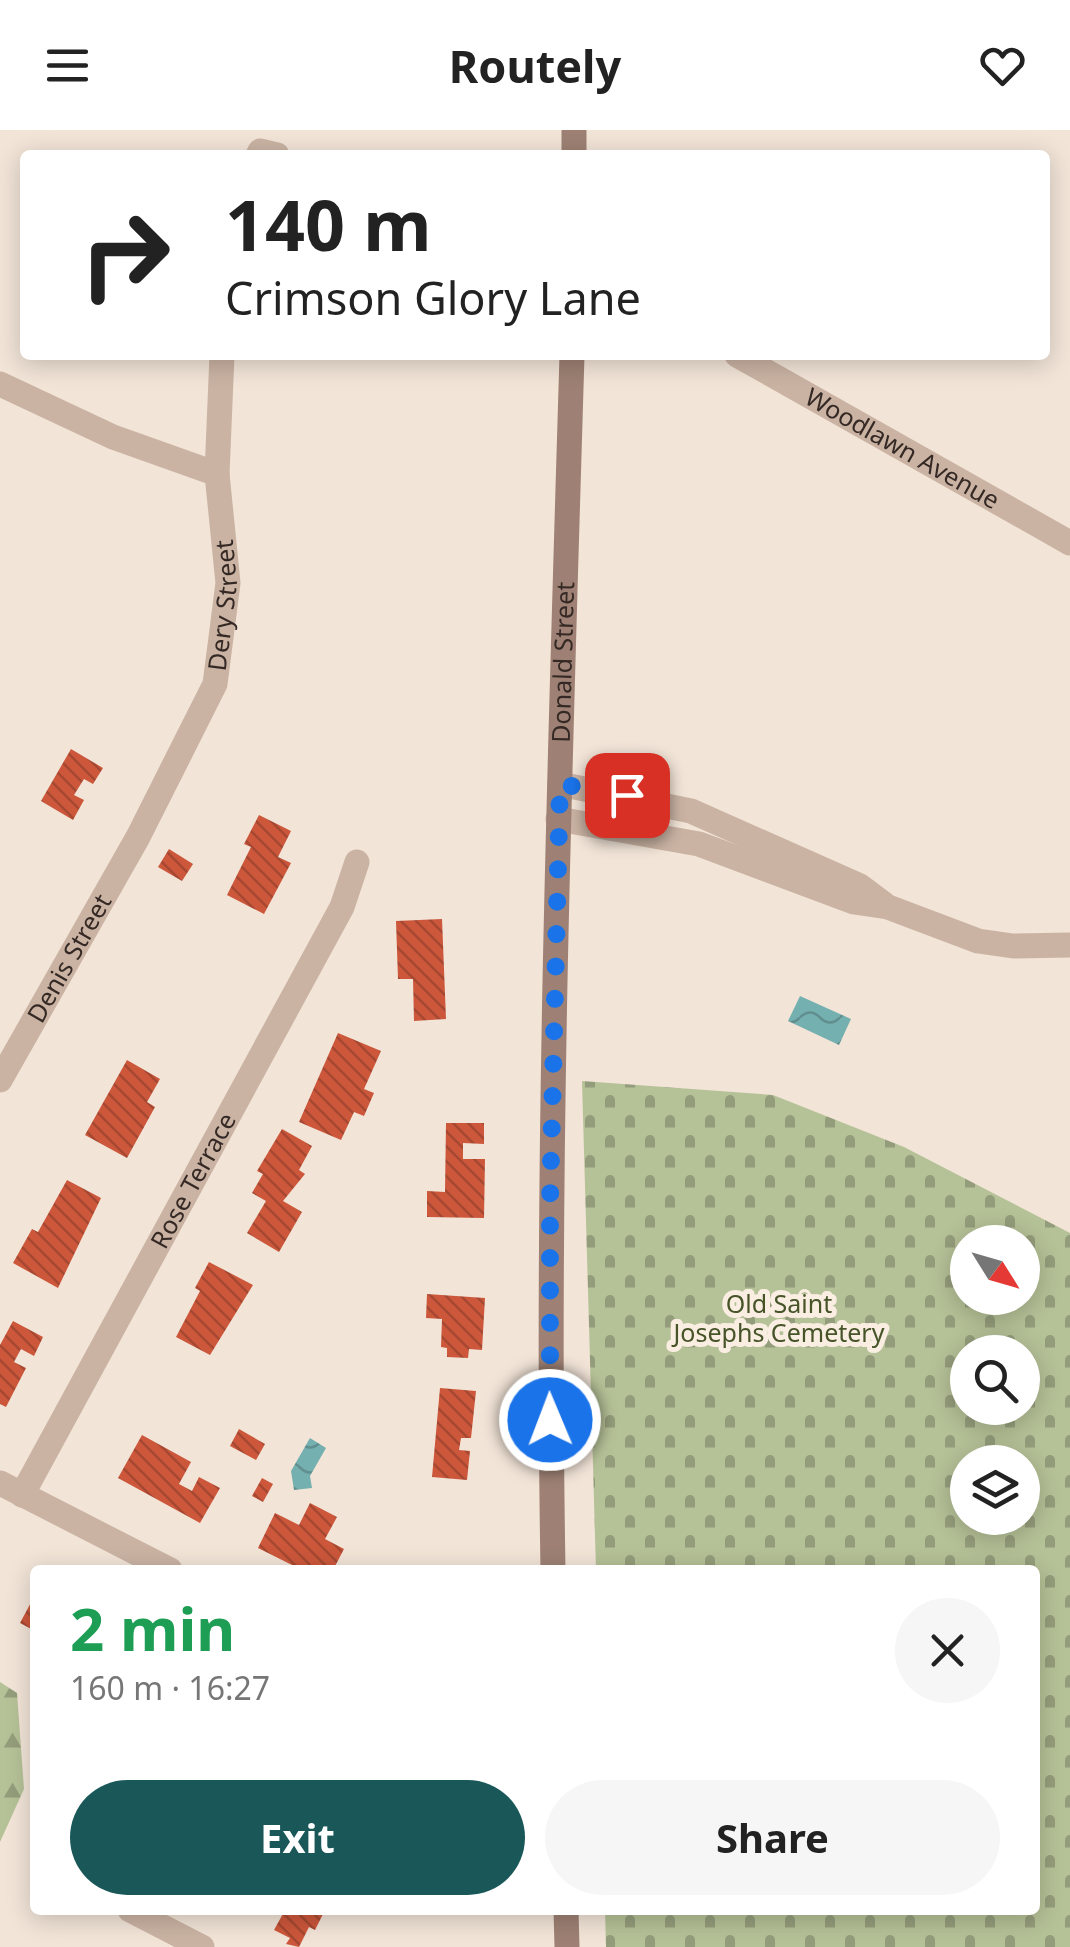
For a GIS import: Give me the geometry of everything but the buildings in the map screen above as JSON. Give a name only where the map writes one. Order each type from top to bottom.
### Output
[{"type":"street","name":"Dery Street","points":[[138,837],[215,684],[228,583],[217,474],[222,360]]},
{"type":"street","name":"Donald Street","points":[[553,1565],[548,1308],[572,360]]},
{"type":"street","name":"Woodlawn Avenue","points":[[746,360],[1070,544]]},
{"type":"street","points":[[0,384],[113,437],[217,474]]},
{"type":"street","points":[[560,784],[692,812],[860,886],[888,907]]},
{"type":"street","points":[[558,819],[699,844],[854,902],[888,907],[996,944],[1070,945]]},
{"type":"street","name":"Denis Street","points":[[0,1080],[138,837]]},
{"type":"street","name":"Rose Terrace","points":[[11,1489],[342,906],[357,862]]},
{"type":"street","points":[[11,1489],[160,1565]]},
{"type":"street","points":[[140,1915],[202,1947]]},
{"type":"street","points":[[566,1915],[567,1947]]},
{"type":"green space","name":"Old Saint Josephs Cemetery","points":[[582,1081],[773,1095],[904,1147],[1070,1233],[1070,1947],[606,1947],[605,1915],[1040,1915],[1040,1565],[596,1565]]},
{"type":"green space","points":[[0,1682],[17,1693],[24,1789],[0,1842]]},
{"type":"water","points":[[800,996],[851,1019],[839,1045],[788,1021]]},
{"type":"water","points":[[310,1438],[326,1448],[310,1476],[312,1488],[294,1490],[291,1471]]},
{"type":"route","points":[[550,1420],[548,1308],[560,784],[627,795]]}]
